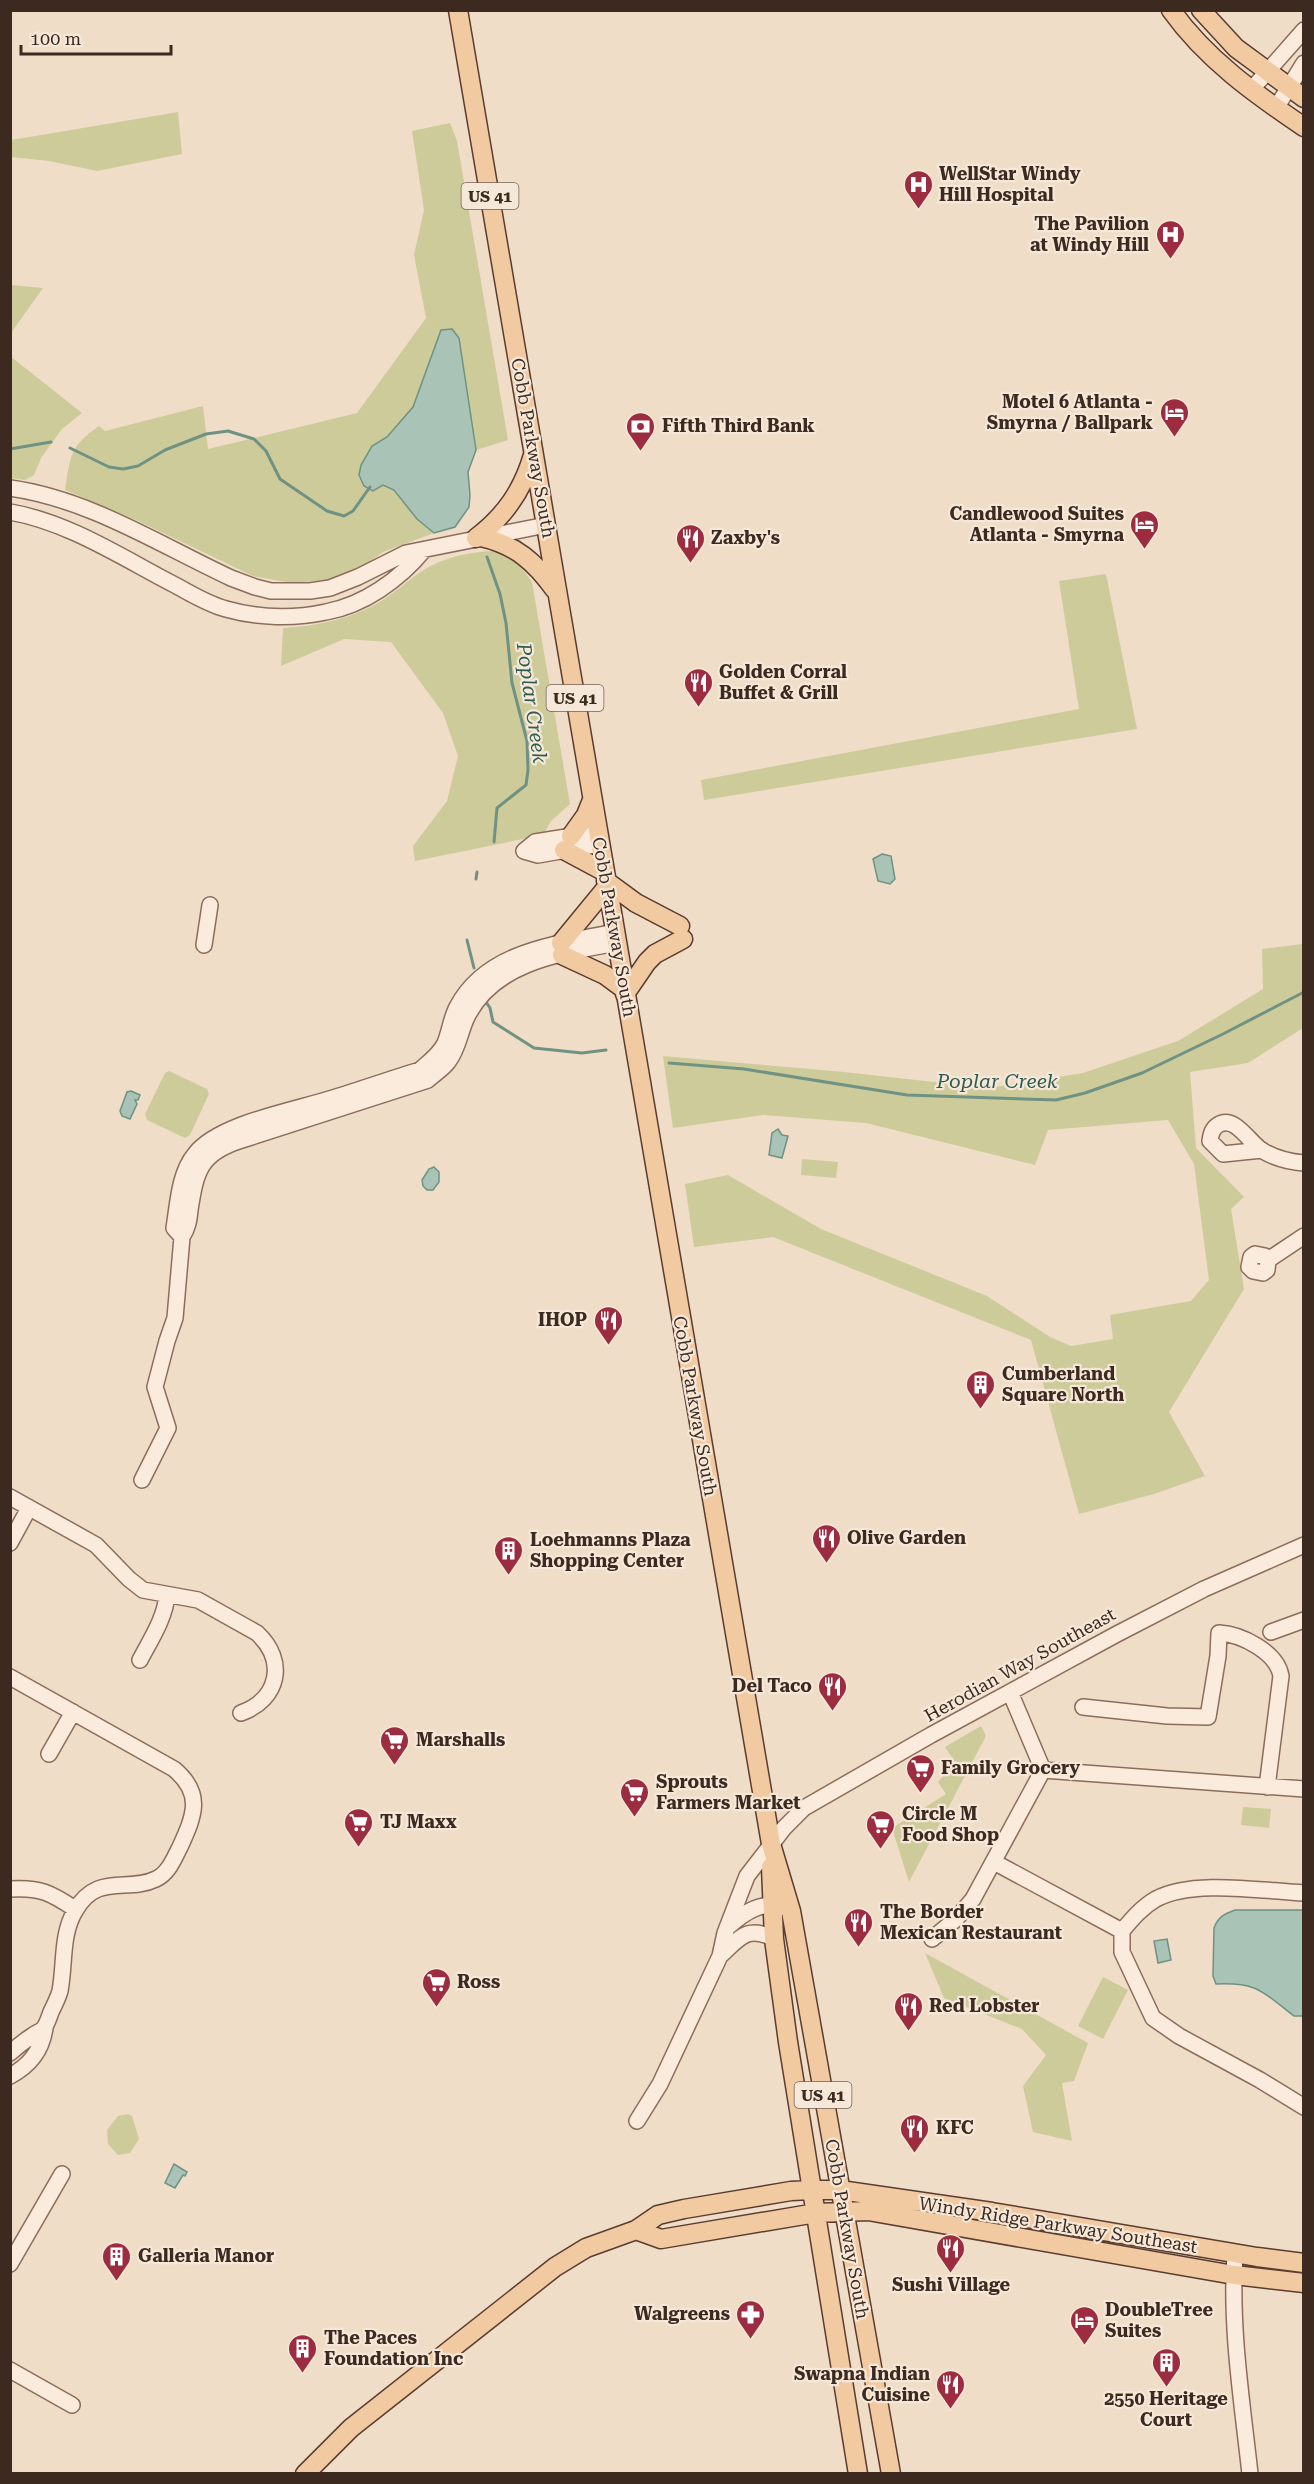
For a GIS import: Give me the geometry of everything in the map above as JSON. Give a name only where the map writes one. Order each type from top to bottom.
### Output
[{"type":"main road","name":"Cobb Parkway South","points":[[458,10],[771,1844],[791,1911],[891,2474]]},
{"type":"main road","points":[[1171,10],[1198,44],[1251,90],[1304,127]]},
{"type":"main road","points":[[1201,10],[1236,48],[1304,98]]},
{"type":"main road","points":[[479,537],[511,505],[522,485],[534,453]]},
{"type":"main road","points":[[479,537],[506,544],[524,554],[543,573],[557,594]]},
{"type":"main road","points":[[592,800],[586,815],[568,843],[606,880],[681,933],[647,962],[625,992],[605,975],[561,949],[606,880]]},
{"type":"main road","name":"Cobb Parkway South","points":[[771,1844],[774,1939],[858,2474]]},
{"type":"main road","name":"Windy Ridge Parkway Southeast","points":[[305,2474],[319,2457],[351,2428],[555,2267],[586,2248],[636,2230],[658,2215],[684,2209],[812,2190],[840,2190],[1040,2220],[1235,2254],[1304,2263]]},
{"type":"main road","name":"Windy Ridge Parkway Southeast","points":[[636,2230],[661,2239],[816,2213],[844,2211],[888,2214],[1234,2275],[1304,2283]]},
{"type":"street","points":[[1251,90],[1304,30]]},
{"type":"street","points":[[1276,108],[1304,63]]},
{"type":"street","points":[[10,488],[58,499],[92,511],[231,578],[271,591],[310,591],[330,588],[406,553],[546,525]]},
{"type":"street","points":[[10,512],[54,525],[91,540],[204,600],[224,608],[252,614],[312,615],[349,605],[391,581],[412,564],[424,550]]},
{"type":"street","points":[[568,843],[599,838]]},
{"type":"street","points":[[204,945],[210,905]]},
{"type":"street","points":[[142,1480],[168,1428],[155,1387],[175,1318],[182,1237],[174,1228],[188,1163],[204,1144],[253,1121],[420,1070],[435,1057],[444,1044],[456,1009],[484,974],[514,956],[616,938]]},
{"type":"street","points":[[1262,1150],[1293,1162],[1304,1163]]},
{"type":"street","points":[[1268,1260],[1304,1236]]},
{"type":"street","points":[[10,1497],[96,1545],[137,1586],[152,1593],[198,1599],[257,1633],[274,1654],[277,1665],[267,1694],[258,1704],[242,1713]]},
{"type":"street","points":[[10,1543],[29,1508]]},
{"type":"street","name":"Herodian Way Southeast","points":[[637,2121],[660,2084],[720,1956],[727,1928],[747,1876],[771,1844],[804,1808],[1010,1692],[1186,1598],[1304,1545]]},
{"type":"street","points":[[140,1660],[162,1618],[166,1607],[166,1595]]},
{"type":"street","points":[[1272,1632],[1304,1620]]},
{"type":"street","points":[[1083,1707],[1167,1716],[1208,1717],[1218,1656],[1219,1634],[1229,1634],[1268,1654],[1280,1668],[1281,1676],[1267,1787]]},
{"type":"street","points":[[10,1677],[174,1769],[184,1777],[190,1787],[193,1813],[172,1864],[156,1879],[101,1887],[83,1899],[75,1909],[67,1932],[59,1993],[45,2028],[42,2043],[30,2062],[12,2072]]},
{"type":"street","points":[[1010,1692],[1043,1770]]},
{"type":"street","points":[[49,1755],[73,1712]]},
{"type":"street","points":[[1043,1770],[1304,1789]]},
{"type":"street","points":[[932,1939],[965,1910],[994,1862],[1043,1770]]},
{"type":"street","points":[[994,1862],[1122,1931]]},
{"type":"street","points":[[1304,1893],[1210,1887],[1183,1890],[1158,1898],[1146,1906],[1122,1931],[1122,1952],[1153,2018],[1179,2036],[1304,2107]]},
{"type":"street","points":[[10,1888],[35,1888],[46,1891],[75,1909]]},
{"type":"street","points":[[727,1928],[749,1910],[772,1905],[791,1911]]},
{"type":"street","points":[[720,1956],[749,1933],[759,1932],[774,1939]]},
{"type":"street","points":[[10,2053],[45,2028]]},
{"type":"street","points":[[10,2264],[62,2174]]},
{"type":"street","points":[[1235,2254],[1235,2332],[1250,2474]]},
{"type":"street","points":[[10,2370],[72,2405]]},
{"type":"shaded area","points":[[178,112],[182,154],[97,171],[49,161],[11,157],[11,140]]},
{"type":"shaded area","points":[[450,123],[457,141],[508,440],[476,450],[459,338],[441,330],[413,407],[387,437],[372,447],[383,485],[394,490],[417,519],[434,533],[383,552],[357,571],[329,580],[291,583],[253,576],[136,520],[65,490],[73,453],[82,440],[99,426],[105,431],[203,406],[208,449],[357,413],[426,318],[414,255],[424,210],[412,131]]},
{"type":"shaded area","points":[[10,285],[43,288],[11,333]]},
{"type":"shaded area","points":[[452,329],[459,338],[476,450],[468,472],[469,507],[455,527],[434,533],[417,519],[394,490],[383,485],[373,491],[364,486],[359,475],[361,465],[372,446],[387,437],[413,407],[441,330]]},
{"type":"shaded area","points":[[10,356],[82,413],[62,429],[41,458],[34,475],[25,480],[11,478]]},
{"type":"shaded area","points":[[494,551],[516,562],[532,582],[570,804],[551,821],[543,835],[415,861],[413,846],[447,801],[458,756],[443,713],[391,642],[344,639],[281,666],[283,628],[321,623],[358,613],[391,595],[436,563],[464,554]]},
{"type":"shaded area","points":[[1106,574],[1137,729],[704,800],[701,780],[1079,709],[1059,581]]},
{"type":"shaded area","points":[[882,854],[891,856],[895,879],[890,884],[878,881],[873,859]]},
{"type":"shaded area","points":[[1303,944],[1303,1028],[1248,1063],[1190,1072],[1196,1148],[1244,1197],[1231,1209],[1244,1289],[1169,1412],[1205,1476],[1154,1494],[1079,1514],[1031,1340],[773,1237],[694,1247],[685,1184],[728,1175],[821,1229],[987,1296],[1050,1337],[1071,1346],[1113,1339],[1110,1315],[1191,1301],[1209,1280],[1194,1164],[1168,1120],[1048,1130],[1035,1165],[866,1123],[763,1115],[673,1128],[663,1056],[844,1072],[988,1088],[1083,1073],[1178,1041],[1263,989],[1262,949]]},
{"type":"shaded area","points":[[169,1071],[207,1089],[209,1094],[190,1135],[185,1138],[147,1120],[145,1114],[165,1073]]},
{"type":"shaded area","points":[[131,1091],[140,1095],[138,1100],[135,1100],[137,1104],[130,1119],[122,1116],[120,1111],[127,1092]]},
{"type":"shaded area","points":[[778,1129],[782,1135],[788,1136],[782,1158],[769,1155],[772,1133]]},
{"type":"shaded area","points":[[802,1159],[838,1162],[836,1178],[801,1175]]},
{"type":"shaded area","points":[[434,1167],[439,1172],[439,1182],[433,1190],[427,1190],[422,1180],[429,1169]]},
{"type":"shaded area","points":[[981,1726],[986,1736],[909,1882],[892,1828],[946,1794],[938,1782],[955,1762],[945,1747]]},
{"type":"shaded area","points":[[1243,1807],[1271,1809],[1269,1828],[1241,1825]]},
{"type":"shaded area","points":[[1235,1910],[1303,1910],[1303,2016],[1294,2016],[1267,1995],[1251,1987],[1216,1984],[1213,1976],[1214,1928],[1222,1916]]},
{"type":"shaded area","points":[[1167,1939],[1171,1960],[1158,1963],[1154,1941]]},
{"type":"shaded area","points":[[925,1953],[1088,2043],[1074,2081],[1062,2083],[1072,2141],[1033,2132],[1023,2086],[1046,2055],[1022,2029],[944,1998]]},
{"type":"shaded area","points":[[1103,1977],[1128,1990],[1103,2039],[1078,2026]]},
{"type":"shaded area","points":[[128,2114],[132,2116],[139,2139],[130,2153],[118,2155],[108,2144],[107,2130],[118,2116]]},
{"type":"shaded area","points":[[174,2164],[187,2172],[175,2188],[165,2183]]},
{"type":"waterway","name":"Poplar Creek","points":[[70,448],[109,467],[123,469],[138,466],[165,450],[206,434],[228,431],[254,439],[266,451],[280,479],[327,511],[344,516],[353,511],[370,487]]},
{"type":"waterway","name":"Poplar Creek","points":[[10,449],[51,442]]},
{"type":"waterway","name":"Poplar Creek","points":[[487,557],[500,594],[506,623],[512,683],[527,741],[528,770],[526,785],[497,808],[494,842]]},
{"type":"waterway","name":"Poplar Creek","points":[[476,879],[477,872]]},
{"type":"waterway","name":"Poplar Creek","points":[[467,940],[474,968]]},
{"type":"waterway","name":"Poplar Creek","points":[[669,1063],[744,1069],[907,1095],[1056,1100],[1085,1093],[1142,1073],[1304,992]]},
{"type":"waterway","name":"Poplar Creek","points":[[484,999],[490,1008],[493,1022],[534,1048],[582,1053],[606,1050]]},
{"type":"place","name":"WellStar Windy Hill Hospital","points":[[918,210]]},
{"type":"place","name":"The Pavilion at Windy Hill","points":[[1170,260]]},
{"type":"place","name":"Motel 6 Atlanta - Smyrna / Ballpark","points":[[1174,438]]},
{"type":"place","name":"Fifth Third Bank","points":[[641,452]]},
{"type":"place","name":"Candlewood Suites Atlanta - Smyrna","points":[[1145,550]]},
{"type":"place","name":"Zaxby's","points":[[690,564]]},
{"type":"place","name":"Golden Corral Buffet & Grill","points":[[698,708]]},
{"type":"place","name":"IHOP","points":[[608,1346]]},
{"type":"place","name":"Cumberland Square North","points":[[981,1410]]},
{"type":"place","name":"Olive Garden","points":[[826,1564]]},
{"type":"place","name":"Loehmanns Plaza Shopping Center","points":[[509,1576]]},
{"type":"place","name":"Del Taco","points":[[833,1712]]},
{"type":"place","name":"Marshalls","points":[[395,1766]]},
{"type":"place","name":"Family Grocery","points":[[920,1794]]},
{"type":"place","name":"Sprouts Farmers Market","points":[[635,1818]]},
{"type":"place","name":"TJ Maxx","points":[[359,1848]]},
{"type":"place","name":"Circle M Food Shop","points":[[881,1850]]},
{"type":"place","name":"The Border Mexican Restaurant","points":[[859,1948]]},
{"type":"place","name":"Ross","points":[[436,2008]]},
{"type":"place","name":"Red Lobster","points":[[908,2032]]},
{"type":"place","name":"KFC","points":[[915,2154]]},
{"type":"place","name":"Sushi Village","points":[[951,2274]]},
{"type":"place","name":"Galleria Manor","points":[[117,2282]]},
{"type":"place","name":"Walgreens","points":[[751,2340]]},
{"type":"place","name":"DoubleTree Suites","points":[[1084,2346]]},
{"type":"place","name":"The Paces Foundation Inc","points":[[303,2374]]},
{"type":"place","name":"2550 Heritage Court","points":[[1166,2388]]},
{"type":"place","name":"Swapna Indian Cuisine","points":[[951,2410]]}]
